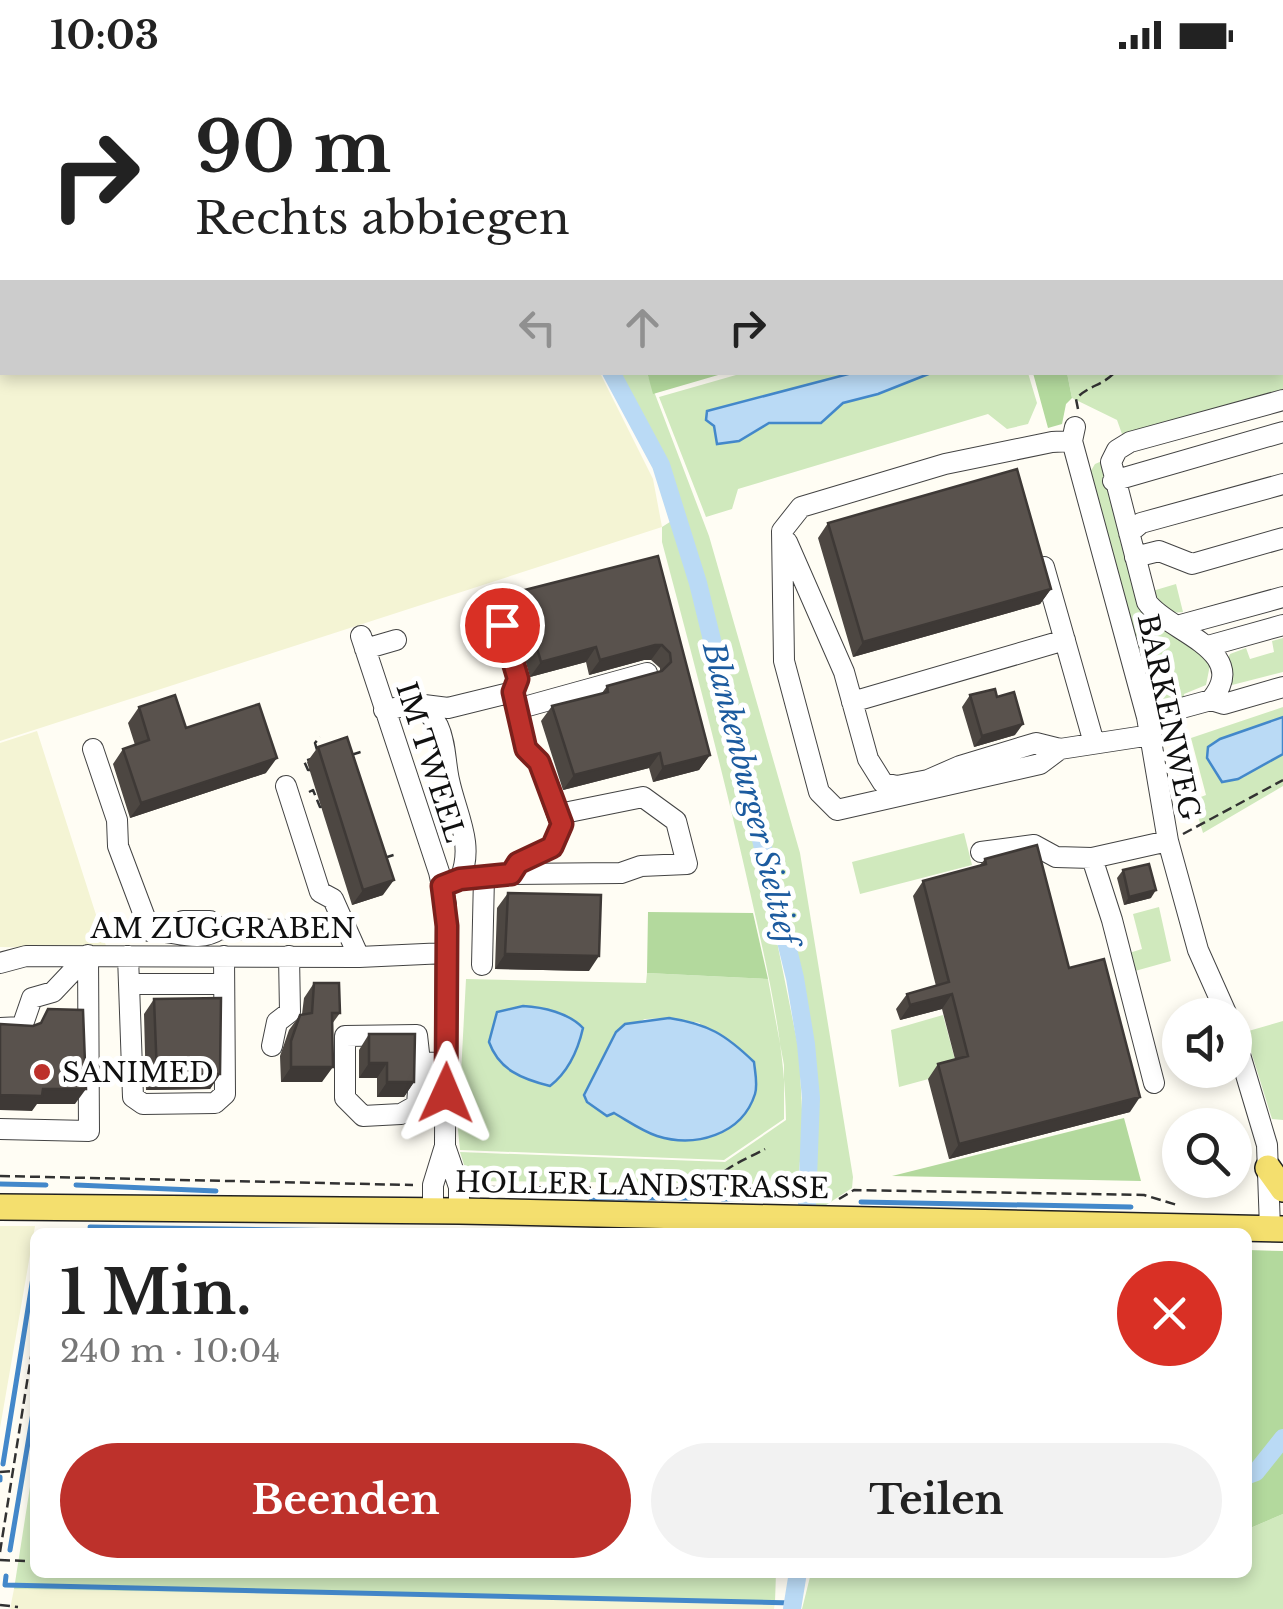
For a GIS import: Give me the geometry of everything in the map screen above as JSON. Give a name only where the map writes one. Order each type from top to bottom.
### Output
[{"type":"main road","name":"HOLLER LANDSTRASSE","points":[[0,1207],[446,1198],[834,1209],[1276,1228]]},
{"type":"street","points":[[1211,700],[1219,687],[1217,659],[1208,646],[1149,606],[1113,481],[1113,456],[1130,442],[1283,400]]},
{"type":"street","points":[[1113,481],[1283,432]]},
{"type":"street","points":[[1060,748],[1040,764],[837,810],[819,792],[784,661],[782,531],[801,507],[945,464],[1014,459],[1074,434]]},
{"type":"street","name":"BARKENWEG","points":[[1074,434],[1151,734],[1168,840],[1198,950],[1219,998]]},
{"type":"street","points":[[1128,533],[1142,523],[1283,484]]},
{"type":"street","points":[[782,531],[844,672],[868,759],[882,782],[897,786],[928,780],[1036,743],[1060,748],[1151,734]]},
{"type":"street","points":[[1135,557],[1159,552],[1192,564],[1283,538]]},
{"type":"street","points":[[1038,545],[1094,743]]},
{"type":"street","points":[[1177,626],[1283,596]]},
{"type":"street","points":[[502,625],[518,679],[515,700],[526,749],[539,762],[559,814],[561,832],[552,847],[518,863],[511,874]]},
{"type":"street","points":[[1208,646],[1283,625]]},
{"type":"street","name":"IM TWEEL","points":[[396,640],[362,643],[451,882],[446,905],[446,1198]]},
{"type":"street","points":[[852,702],[1065,640]]},
{"type":"street","points":[[384,710],[416,704],[448,708],[515,700],[648,673]]},
{"type":"street","points":[[1166,712],[1211,700],[1224,704],[1283,687]]},
{"type":"street","points":[[416,704],[436,720],[442,733],[449,780],[467,846],[467,861],[451,882]]},
{"type":"street","points":[[93,749],[117,820],[118,846],[150,931],[211,936],[220,930],[304,930],[341,919]]},
{"type":"street","points":[[288,792],[320,892],[332,899],[359,957]]},
{"type":"street","points":[[451,882],[511,874],[621,873],[642,866],[686,864],[676,822],[643,797],[559,814]]},
{"type":"street","points":[[982,852],[1034,846],[1056,857],[1092,858],[1168,840]]},
{"type":"street","points":[[1092,858],[1154,1083]]},
{"type":"street","points":[[482,966],[484,877]]},
{"type":"street","name":"AM ZUGGRABEN","points":[[0,962],[26,956],[359,957],[446,953]]},
{"type":"street","points":[[0,1028],[22,1027],[32,998],[54,992],[88,955]]},
{"type":"street","points":[[0,1129],[88,1131],[88,955]]},
{"type":"street","points":[[128,956],[133,1097],[143,1104],[215,1104],[226,1094],[224,956]]},
{"type":"street","points":[[272,1046],[277,1022],[290,1012],[289,956]]},
{"type":"street","points":[[129,984],[224,984]]},
{"type":"street","points":[[417,1035],[420,1062],[417,1105],[400,1114],[363,1116],[346,1098],[345,1036],[417,1035]]},
{"type":"street","points":[[420,1062],[447,1063]]},
{"type":"street","points":[[1250,1088],[1276,1178],[1276,1228]]},
{"type":"path","points":[[1074,434],[1079,410],[1076,399],[1084,390],[1112,375]]},
{"type":"path","points":[[310,770],[304,761],[319,756],[315,743],[320,737]]},
{"type":"path","points":[[340,758],[364,751]]},
{"type":"path","points":[[1168,840],[1199,828],[1283,780]]},
{"type":"path","points":[[288,792],[314,790],[320,807],[332,803]]},
{"type":"path","points":[[375,861],[397,854]]},
{"type":"path","points":[[708,1189],[721,1172],[765,1149]]},
{"type":"path","points":[[0,1176],[446,1198],[758,1189],[782,1209]]},
{"type":"path","points":[[834,1209],[854,1190],[1144,1195],[1180,1206]]},
{"type":"path","points":[[0,1552],[30,1364]]},
{"type":"path","points":[[0,1472],[13,1471]]},
{"type":"path","points":[[0,1560],[26,1561]]},
{"type":"path","points":[[0,1604],[18,1607]]},
{"type":"green space","points":[[0,375],[601,375],[653,479],[662,527],[0,741]]},
{"type":"green space","points":[[618,375],[648,375],[709,536],[800,853],[853,1177],[852,1188],[826,1205],[808,1205],[815,1097],[804,1011],[766,830],[667,466]]},
{"type":"green space","points":[[648,375],[718,375],[653,394]]},
{"type":"green space","points":[[736,375],[844,375],[708,411],[718,444],[739,441],[769,423],[821,423],[843,403],[926,375],[1029,375],[1037,403],[1028,424],[1007,429],[988,414],[738,489],[732,509],[706,517],[659,397]]},
{"type":"green space","points":[[1034,375],[1067,375],[1072,398],[1066,404],[1062,424],[1048,428]]},
{"type":"green space","points":[[1067,375],[1283,375],[1283,390],[1122,434],[1117,420],[1072,398]]},
{"type":"green space","points":[[1102,461],[1152,621],[1193,644],[1210,665],[1206,685],[1184,694],[1185,699],[1163,705],[1150,694],[1089,474]]},
{"type":"green space","points":[[673,520],[748,798],[799,1051],[803,1129],[797,1193],[783,1197],[760,1184],[474,1181],[460,1152],[725,1162],[786,1120],[779,1034],[763,949],[662,542],[662,527]]},
{"type":"green space","points":[[1176,584],[1183,612],[1167,610],[1149,592]]},
{"type":"green space","points":[[1283,638],[1283,672],[1232,685],[1225,663],[1230,654],[1246,648],[1250,659],[1274,652],[1272,641]]},
{"type":"green space","points":[[1283,707],[1283,717],[1208,747],[1238,779],[1283,754],[1283,786],[1203,833],[1193,800],[1206,795],[1191,738]]},
{"type":"green space","points":[[37,731],[107,949],[0,947],[0,743]]},
{"type":"green space","points":[[964,833],[972,865],[860,894],[852,862]]},
{"type":"green space","points":[[1159,907],[1171,961],[1135,971],[1129,953],[1142,949],[1133,914]]},
{"type":"green space","points":[[648,912],[753,913],[768,979],[647,973]]},
{"type":"green space","points":[[647,973],[768,979],[784,1065],[784,1119],[724,1160],[460,1150],[466,979],[646,983]],"holes":[[[645,1019],[700,1023],[655,1136],[587,1102],[616,1032]]]},
{"type":"green space","points":[[943,1015],[958,1071],[899,1087],[891,1030]]},
{"type":"green space","points":[[1283,1021],[1283,1120],[1272,1119],[1252,1055],[1252,1030]]},
{"type":"green space","points":[[1124,1118],[1141,1181],[892,1176]]},
{"type":"green space","points":[[0,1226],[35,1226],[30,1228],[30,1255],[0,1428]]},
{"type":"green space","points":[[1252,1250],[1283,1251],[1283,1514],[1252,1527]]},
{"type":"green space","points":[[30,1487],[30,1578],[776,1578],[775,1602],[14,1589]]},
{"type":"green space","points":[[1283,1514],[1283,1609],[802,1609],[810,1578],[1252,1578],[1252,1527]]},
{"type":"green space","points":[[14,1589],[775,1602],[774,1609],[10,1609]]},
{"type":"water","points":[[844,375],[926,375],[843,403],[821,423],[769,423],[739,441],[717,444],[714,426],[706,420],[707,411]]},
{"type":"water","points":[[1283,717],[1283,754],[1238,779],[1222,782],[1207,758],[1208,747]]},
{"type":"water","points":[[523,1006],[555,1012],[583,1028],[571,1060],[550,1086],[513,1072],[499,1060],[489,1042],[497,1012]]},
{"type":"water","points":[[669,1018],[715,1032],[754,1062],[756,1090],[749,1108],[740,1120],[715,1135],[687,1140],[657,1136],[614,1113],[607,1116],[587,1102],[584,1095],[616,1032],[625,1024]]},
{"type":"building","points":[[1017,469],[1051,589],[863,642],[828,523]]},
{"type":"building","points":[[658,556],[710,755],[663,767],[660,753],[574,775],[552,706],[608,692],[607,686],[662,671],[671,662],[670,653],[662,645],[655,645],[600,660],[596,647],[541,662],[521,591]]},
{"type":"building","points":[[995,689],[997,697],[1014,692],[1023,724],[982,736],[970,695]]},
{"type":"building","points":[[175,695],[186,728],[259,704],[277,758],[141,803],[123,749],[149,740],[139,707]]},
{"type":"building","points":[[347,737],[394,880],[363,890],[318,747]]},
{"type":"building","points":[[1037,845],[1069,968],[1104,959],[1140,1097],[959,1144],[938,1064],[968,1056],[952,994],[910,1005],[907,994],[949,982],[923,881]]},
{"type":"building","points":[[1149,864],[1156,890],[1129,897],[1123,870]]},
{"type":"building","points":[[508,893],[601,895],[599,956],[505,954]]},
{"type":"building","points":[[314,983],[339,983],[340,1013],[332,1013],[333,1067],[291,1067],[291,1041],[300,1015],[312,1013]]},
{"type":"building","points":[[221,998],[220,1074],[157,1075],[154,999]]},
{"type":"building","name":"SANIMED","points":[[48,1009],[83,1010],[86,1089],[43,1089],[42,1096],[0,1095],[0,1024],[33,1026],[41,1023]]},
{"type":"building","points":[[369,1034],[415,1034],[414,1082],[387,1082],[387,1063],[369,1063]]},
{"type":"waterway","name":"Blankenburger Sieltief","points":[[613,375],[661,465],[698,583],[795,978],[811,1098],[806,1228]]},
{"type":"waterway","points":[[0,1184],[46,1185]]},
{"type":"waterway","points":[[76,1185],[216,1191]]},
{"type":"waterway","points":[[591,1198],[690,1198]]},
{"type":"waterway","points":[[722,1199],[759,1198]]},
{"type":"waterway","points":[[861,1202],[1131,1207]]},
{"type":"waterway","points":[[90,1227],[157,1228]]},
{"type":"waterway","points":[[3,1464],[30,1296]]},
{"type":"waterway","points":[[10,1550],[30,1431]]},
{"type":"waterway","points":[[1252,1474],[1283,1438]]},
{"type":"waterway","points":[[6,1576],[5,1585],[793,1603]]},
{"type":"waterway","name":"Blankenburger Sieltief","points":[[792,1609],[797,1578]]},
{"type":"place","name":"SANIMED","points":[[42,1072]]},
{"type":"route","points":[[446,1093],[447,926],[442,886],[460,879],[511,874],[518,863],[552,847],[562,824],[539,762],[526,749],[513,692],[518,679],[502,625]]}]
